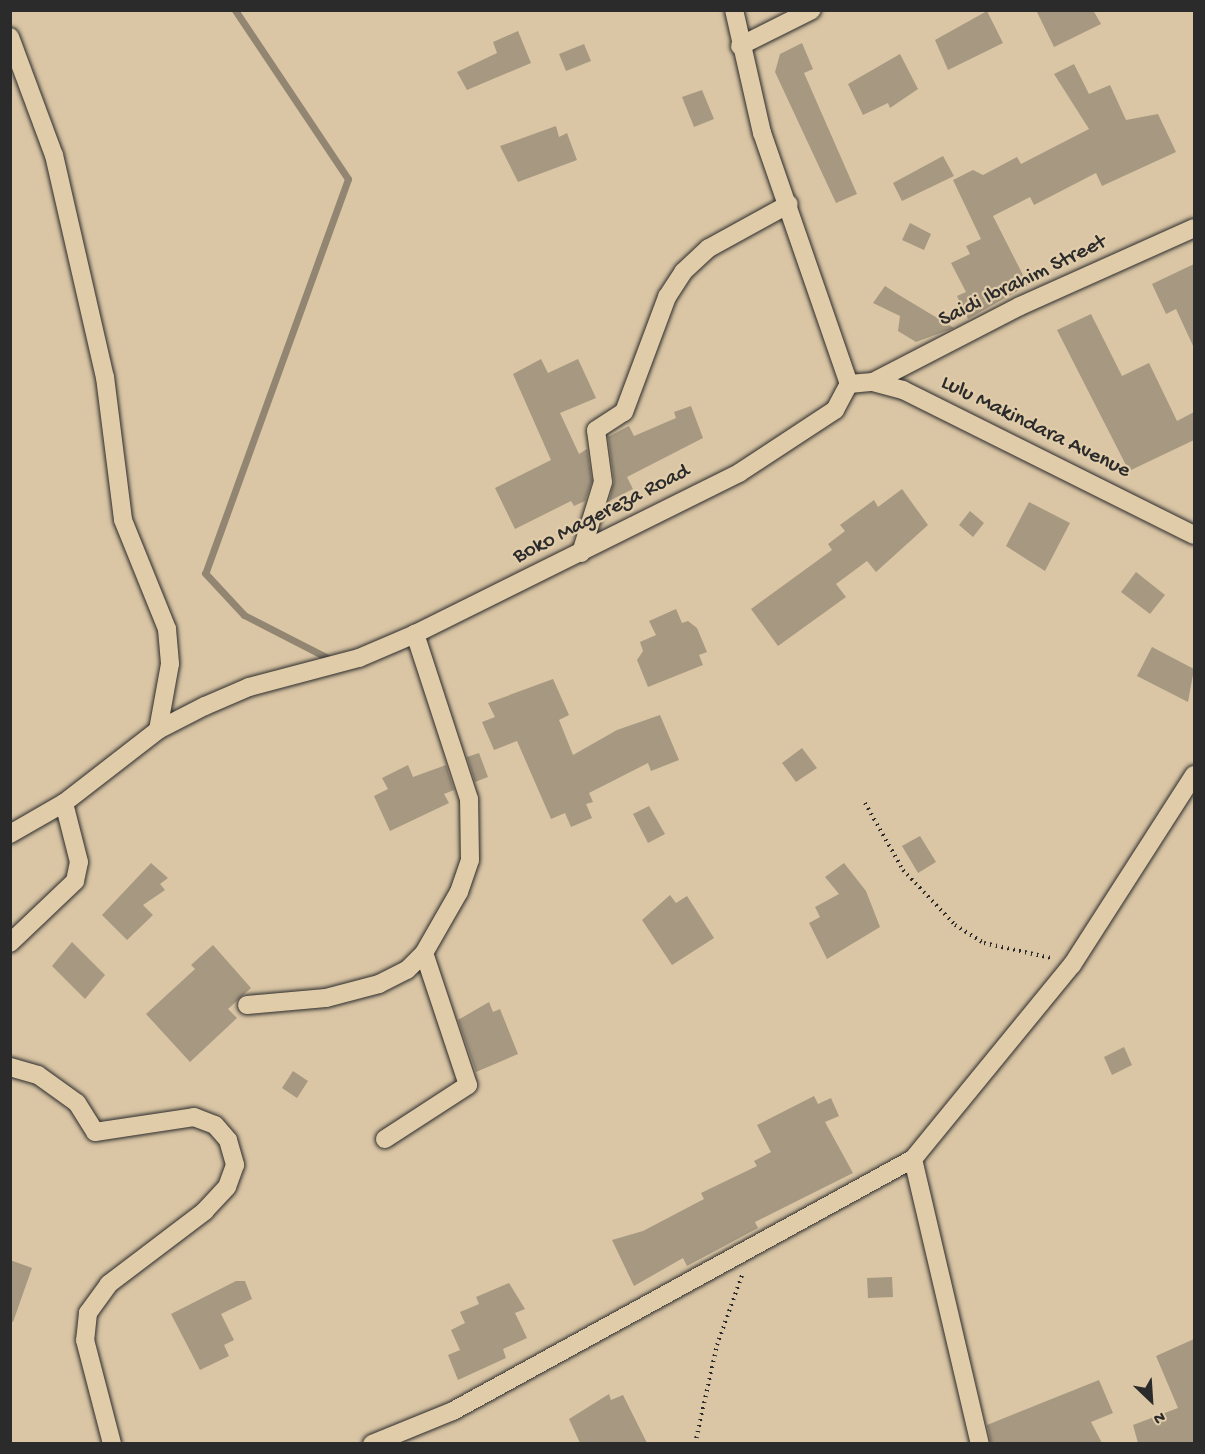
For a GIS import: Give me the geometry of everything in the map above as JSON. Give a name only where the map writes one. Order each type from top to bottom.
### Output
[{"type":"street","points":[[734,10],[740,46],[789,204],[849,384]]},
{"type":"street","points":[[740,46],[812,10]]},
{"type":"street","points":[[10,37],[54,155],[105,377],[123,520],[167,629],[170,664],[158,730]]},
{"type":"street","points":[[581,553],[603,482],[596,430],[624,412],[667,297],[682,272],[709,248],[789,204]]},
{"type":"street","name":"Saidi Ibrahim Street","points":[[873,382],[1020,306],[1194,228]]},
{"type":"street","name":"Lulu Makindara Avenue","points":[[849,384],[873,382],[903,390],[1194,535]]},
{"type":"street","name":"Boko Magereza Road","points":[[10,834],[64,803],[158,730],[249,687],[359,658],[415,634],[581,553],[803,436],[835,410],[849,384]]},
{"type":"street","points":[[247,1005],[326,998],[380,984],[424,953],[459,892],[472,833],[460,764],[415,634]]},
{"type":"street","points":[[372,1443],[453,1412],[913,1160],[1072,965],[1194,775]]},
{"type":"street","points":[[10,943],[75,881],[79,862],[64,803]]},
{"type":"street","points":[[385,1139],[468,1085],[424,953]]},
{"type":"street","points":[[10,1067],[38,1075],[77,1103],[95,1132],[194,1117],[215,1125],[228,1140],[235,1165],[227,1187],[205,1211],[109,1284],[88,1313],[85,1340],[112,1443]]},
{"type":"street","points":[[913,1160],[980,1443]]},
{"type":"path","points":[[865,803],[903,870],[955,925],[984,943],[1072,965]]},
{"type":"path","points":[[695,1443],[717,1345],[752,1249]]},
{"type":"building","points":[[1036,10],[1093,10],[1101,24],[1054,47]]},
{"type":"building","points":[[987,11],[1003,43],[948,70],[935,40]]},
{"type":"building","points":[[518,31],[531,63],[467,90],[457,72],[497,53],[493,42]]},
{"type":"building","points":[[802,43],[813,69],[804,73],[857,194],[836,203],[775,72],[780,54]]},
{"type":"building","points":[[584,44],[591,61],[566,71],[559,54]]},
{"type":"building","points":[[900,54],[918,89],[890,108],[888,103],[863,115],[848,84]]},
{"type":"building","points":[[1074,64],[1089,94],[1110,85],[1126,120],[1158,114],[1176,152],[1102,186],[1096,173],[1034,205],[1030,197],[993,216],[1028,285],[968,319],[957,296],[966,292],[951,263],[970,254],[966,246],[981,239],[953,180],[973,170],[983,175],[1017,157],[1021,164],[1089,129],[1054,74]]},
{"type":"building","points":[[702,90],[714,119],[694,127],[682,97]]},
{"type":"building","points":[[556,126],[559,137],[567,133],[577,160],[518,182],[500,146]]},
{"type":"building","points":[[943,156],[954,176],[902,201],[893,183]]},
{"type":"building","points":[[910,223],[931,234],[924,250],[902,240]]},
{"type":"building","points":[[1194,264],[1194,348],[1176,309],[1166,314],[1152,284]]},
{"type":"building","points":[[885,286],[954,328],[916,342],[898,331],[900,316],[873,303]]},
{"type":"building","points":[[1091,314],[1122,376],[1149,363],[1177,421],[1194,412],[1194,440],[1129,471],[1057,330]]},
{"type":"building","points":[[541,359],[548,373],[578,359],[596,398],[560,413],[579,454],[587,449],[592,481],[585,501],[574,506],[571,501],[515,529],[495,488],[551,460],[513,374]]},
{"type":"building","points":[[691,406],[703,438],[627,477],[633,489],[609,501],[614,481],[608,437],[629,426],[634,436],[676,418],[674,412]]},
{"type":"building","points":[[902,489],[928,525],[876,572],[867,561],[836,584],[846,597],[778,646],[751,609],[832,550],[828,544],[845,531],[840,525],[874,500],[878,507]]},
{"type":"building","points":[[1029,502],[1070,523],[1045,571],[1006,546]]},
{"type":"building","points":[[970,511],[984,523],[973,537],[959,525]]},
{"type":"building","points":[[1136,572],[1165,595],[1150,614],[1121,592]]},
{"type":"building","points":[[676,609],[682,623],[688,621],[697,628],[707,652],[699,655],[703,665],[648,687],[637,660],[643,651],[640,642],[656,635],[649,621]]},
{"type":"building","points":[[1152,647],[1194,669],[1188,702],[1137,676]]},
{"type":"building","points":[[553,679],[569,715],[559,720],[573,755],[617,730],[660,715],[679,760],[651,771],[648,763],[589,793],[593,802],[586,804],[592,818],[571,827],[565,813],[551,819],[517,741],[494,750],[482,722],[495,717],[488,703]]},
{"type":"building","points":[[802,748],[817,768],[796,782],[782,763]]},
{"type":"building","points":[[479,753],[488,777],[475,782],[467,757]]},
{"type":"building","points":[[408,765],[413,777],[446,765],[454,790],[444,794],[449,803],[390,831],[374,796],[388,789],[382,778]]},
{"type":"building","points":[[649,806],[665,834],[648,843],[633,814]]},
{"type":"building","points":[[920,836],[936,862],[918,873],[902,846]]},
{"type":"building","points":[[151,863],[168,878],[160,884],[165,890],[143,905],[153,915],[127,940],[102,915]]},
{"type":"building","points":[[844,863],[866,891],[880,927],[827,959],[809,923],[820,917],[815,907],[839,894],[825,877]]},
{"type":"building","points":[[670,895],[676,903],[687,896],[714,938],[672,965],[642,920]]},
{"type":"building","points":[[72,942],[105,975],[85,999],[52,966]]},
{"type":"building","points":[[213,945],[251,988],[228,1009],[237,1018],[190,1062],[146,1014],[195,969],[191,965]]},
{"type":"building","points":[[489,1002],[493,1012],[500,1009],[518,1054],[476,1072],[458,1020]]},
{"type":"building","points":[[1124,1047],[1132,1065],[1112,1075],[1104,1057]]},
{"type":"building","points":[[293,1071],[308,1081],[297,1098],[282,1088]]},
{"type":"building","points":[[814,1096],[818,1104],[831,1098],[839,1116],[825,1122],[853,1173],[755,1222],[758,1228],[687,1266],[683,1258],[634,1286],[612,1240],[643,1231],[704,1199],[701,1193],[757,1166],[754,1161],[771,1152],[757,1125]]},
{"type":"building","points":[[10,1260],[32,1268],[13,1322],[10,1321]]},
{"type":"building","points":[[892,1277],[893,1297],[868,1298],[867,1278]]},
{"type":"building","points":[[236,1281],[245,1281],[252,1299],[221,1314],[234,1340],[224,1345],[229,1356],[200,1370],[171,1314]]},
{"type":"building","points":[[509,1283],[525,1309],[515,1313],[527,1338],[503,1349],[506,1358],[458,1380],[448,1355],[460,1350],[451,1330],[465,1323],[460,1312],[479,1304],[476,1297]]},
{"type":"building","points":[[1194,1339],[1194,1443],[1138,1443],[1133,1425],[1178,1408],[1156,1356]]},
{"type":"building","points":[[1099,1380],[1113,1413],[1091,1422],[1102,1443],[991,1443],[987,1425]]},
{"type":"building","points":[[609,1394],[611,1400],[623,1395],[647,1443],[580,1443],[569,1419]]},
{"type":"waterway","points":[[235,10],[348,179],[205,573],[244,615],[334,661]]}]
